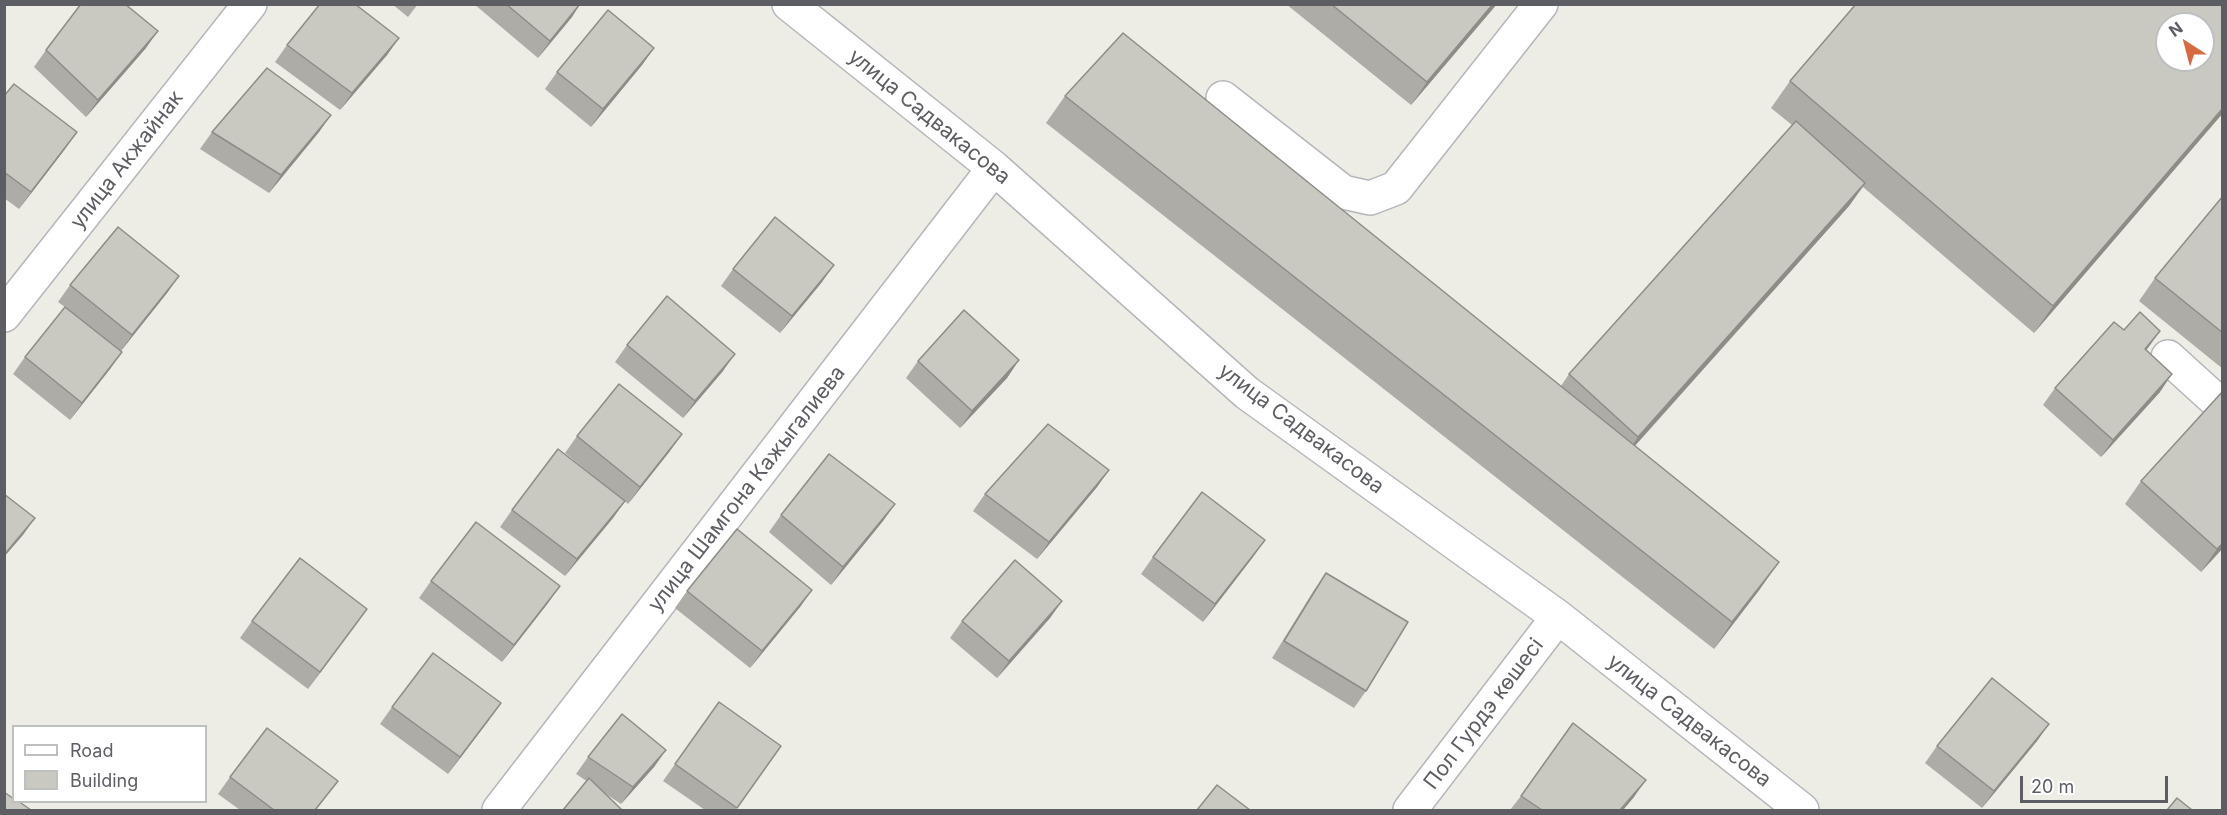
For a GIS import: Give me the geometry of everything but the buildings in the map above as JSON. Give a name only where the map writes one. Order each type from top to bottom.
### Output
[{"type":"street","name":"улица Акжайнак","points":[[4,315],[250,4]]},
{"type":"street","name":"улица Садвакасова","points":[[789,4],[994,168],[1247,393],[1558,616],[1802,810]]},
{"type":"street","points":[[1223,98],[1343,192],[1370,198],[1396,188],[1541,4]]},
{"type":"street","name":"улица Шамгона Кажыгалиева","points":[[500,810],[994,168]]},
{"type":"street","points":[[2168,357],[2223,406]]},
{"type":"street","name":"Пол Гурдэ көшесі","points":[[1410,810],[1558,616]]}]
